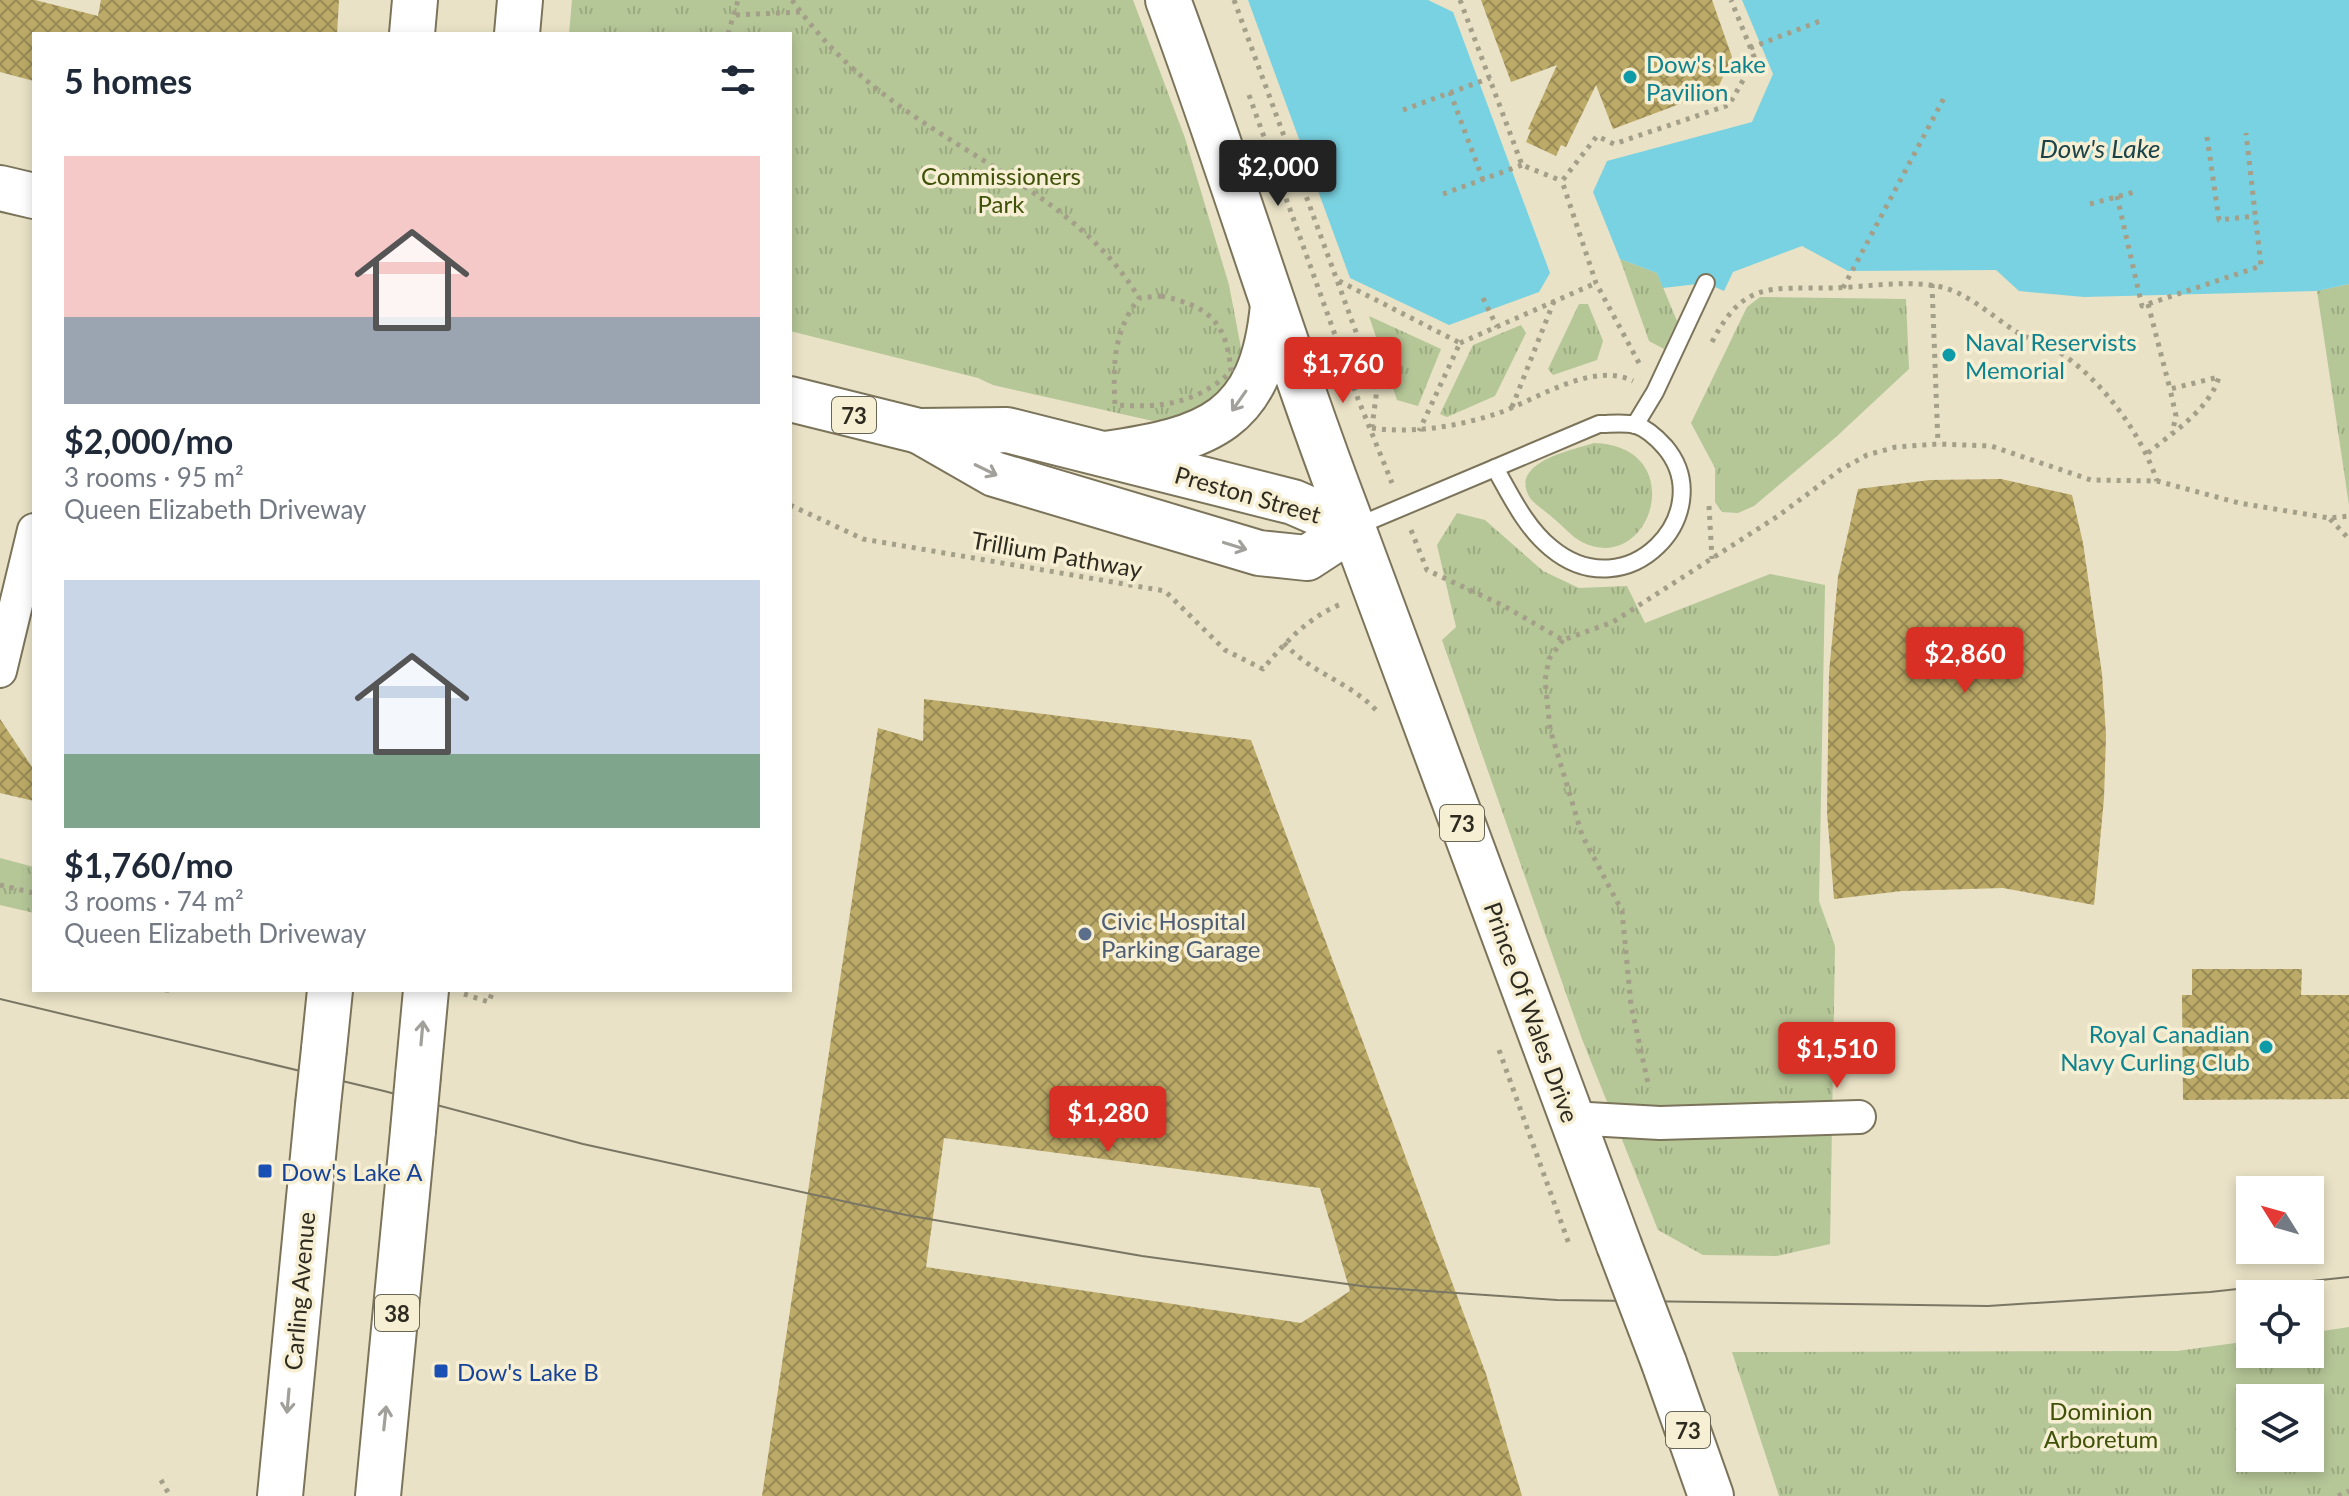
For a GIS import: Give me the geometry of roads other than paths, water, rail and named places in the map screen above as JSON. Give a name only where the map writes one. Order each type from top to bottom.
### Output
[{"type":"main road","points":[[412,32],[415,0]]},
{"type":"main road","points":[[517,32],[520,0]]},
{"type":"main road","name":"Prince Of Wales Drive","points":[[1168,0],[1353,528],[1711,1496]]},
{"type":"main road","points":[[0,188],[32,196]]},
{"type":"main road","points":[[1105,454],[1195,436],[1232,412],[1263,357],[1271,335],[1274,303]]},
{"type":"main road","name":"Preston Street","points":[[792,399],[919,431],[1007,430],[1293,502],[1353,528]]},
{"type":"main road","name":"Preston Street","points":[[919,431],[994,474],[1259,553],[1307,558],[1353,528]]},
{"type":"main road","name":"Carling Avenue","points":[[280,1496],[330,992]]},
{"type":"main road","name":"38","points":[[378,1496],[401,1281],[418,1076],[443,992]]},
{"type":"street","points":[[0,671],[32,538]]},
{"type":"street","points":[[1570,1118],[1660,1123],[1859,1117]]},
{"type":"lane","points":[[1635,425],[1655,392],[1706,283]]},
{"type":"lane","points":[[1353,528],[1599,424],[1635,425],[1655,435],[1672,455],[1683,479],[1674,523],[1659,544],[1641,560],[1614,570],[1572,561],[1553,550],[1536,534],[1495,468]]},
{"type":"water","points":[[1248,0],[1428,0],[1453,12],[1550,273],[1539,292],[1449,325],[1350,278]]},
{"type":"water","name":"Dow's Lake","points":[[1742,0],[2349,0],[2349,284],[2317,291],[2084,297],[2019,291],[1996,270],[1848,271],[1802,246],[1733,272],[1724,291],[1706,283],[1663,288],[1657,273],[1620,259],[1593,192],[1607,161],[1752,122],[1773,74]]},
{"type":"tram line","points":[[0,999],[384,1091],[583,1144],[906,1215],[1142,1256],[1369,1287],[1557,1300],[1988,1306],[2210,1292],[2349,1277]]},
{"type":"place","name":"Dow's Lake Pavilion","points":[[1630,77]]},
{"type":"place","name":"Naval Reservists Memorial","points":[[1949,355]]},
{"type":"place","name":"Civic Hospital Parking Garage","points":[[1085,934]]},
{"type":"place","name":"Royal Canadian Navy Curling Club","points":[[2266,1047]]},
{"type":"place","name":"Dow's Lake A","points":[[265,1171]]},
{"type":"place","name":"Dow's Lake B","points":[[441,1371]]},
{"type":"park label","name":"Commissioners Park","points":[[1001,189]]},
{"type":"park label","name":"Dominion Arboretum","points":[[2101,1424]]}]
